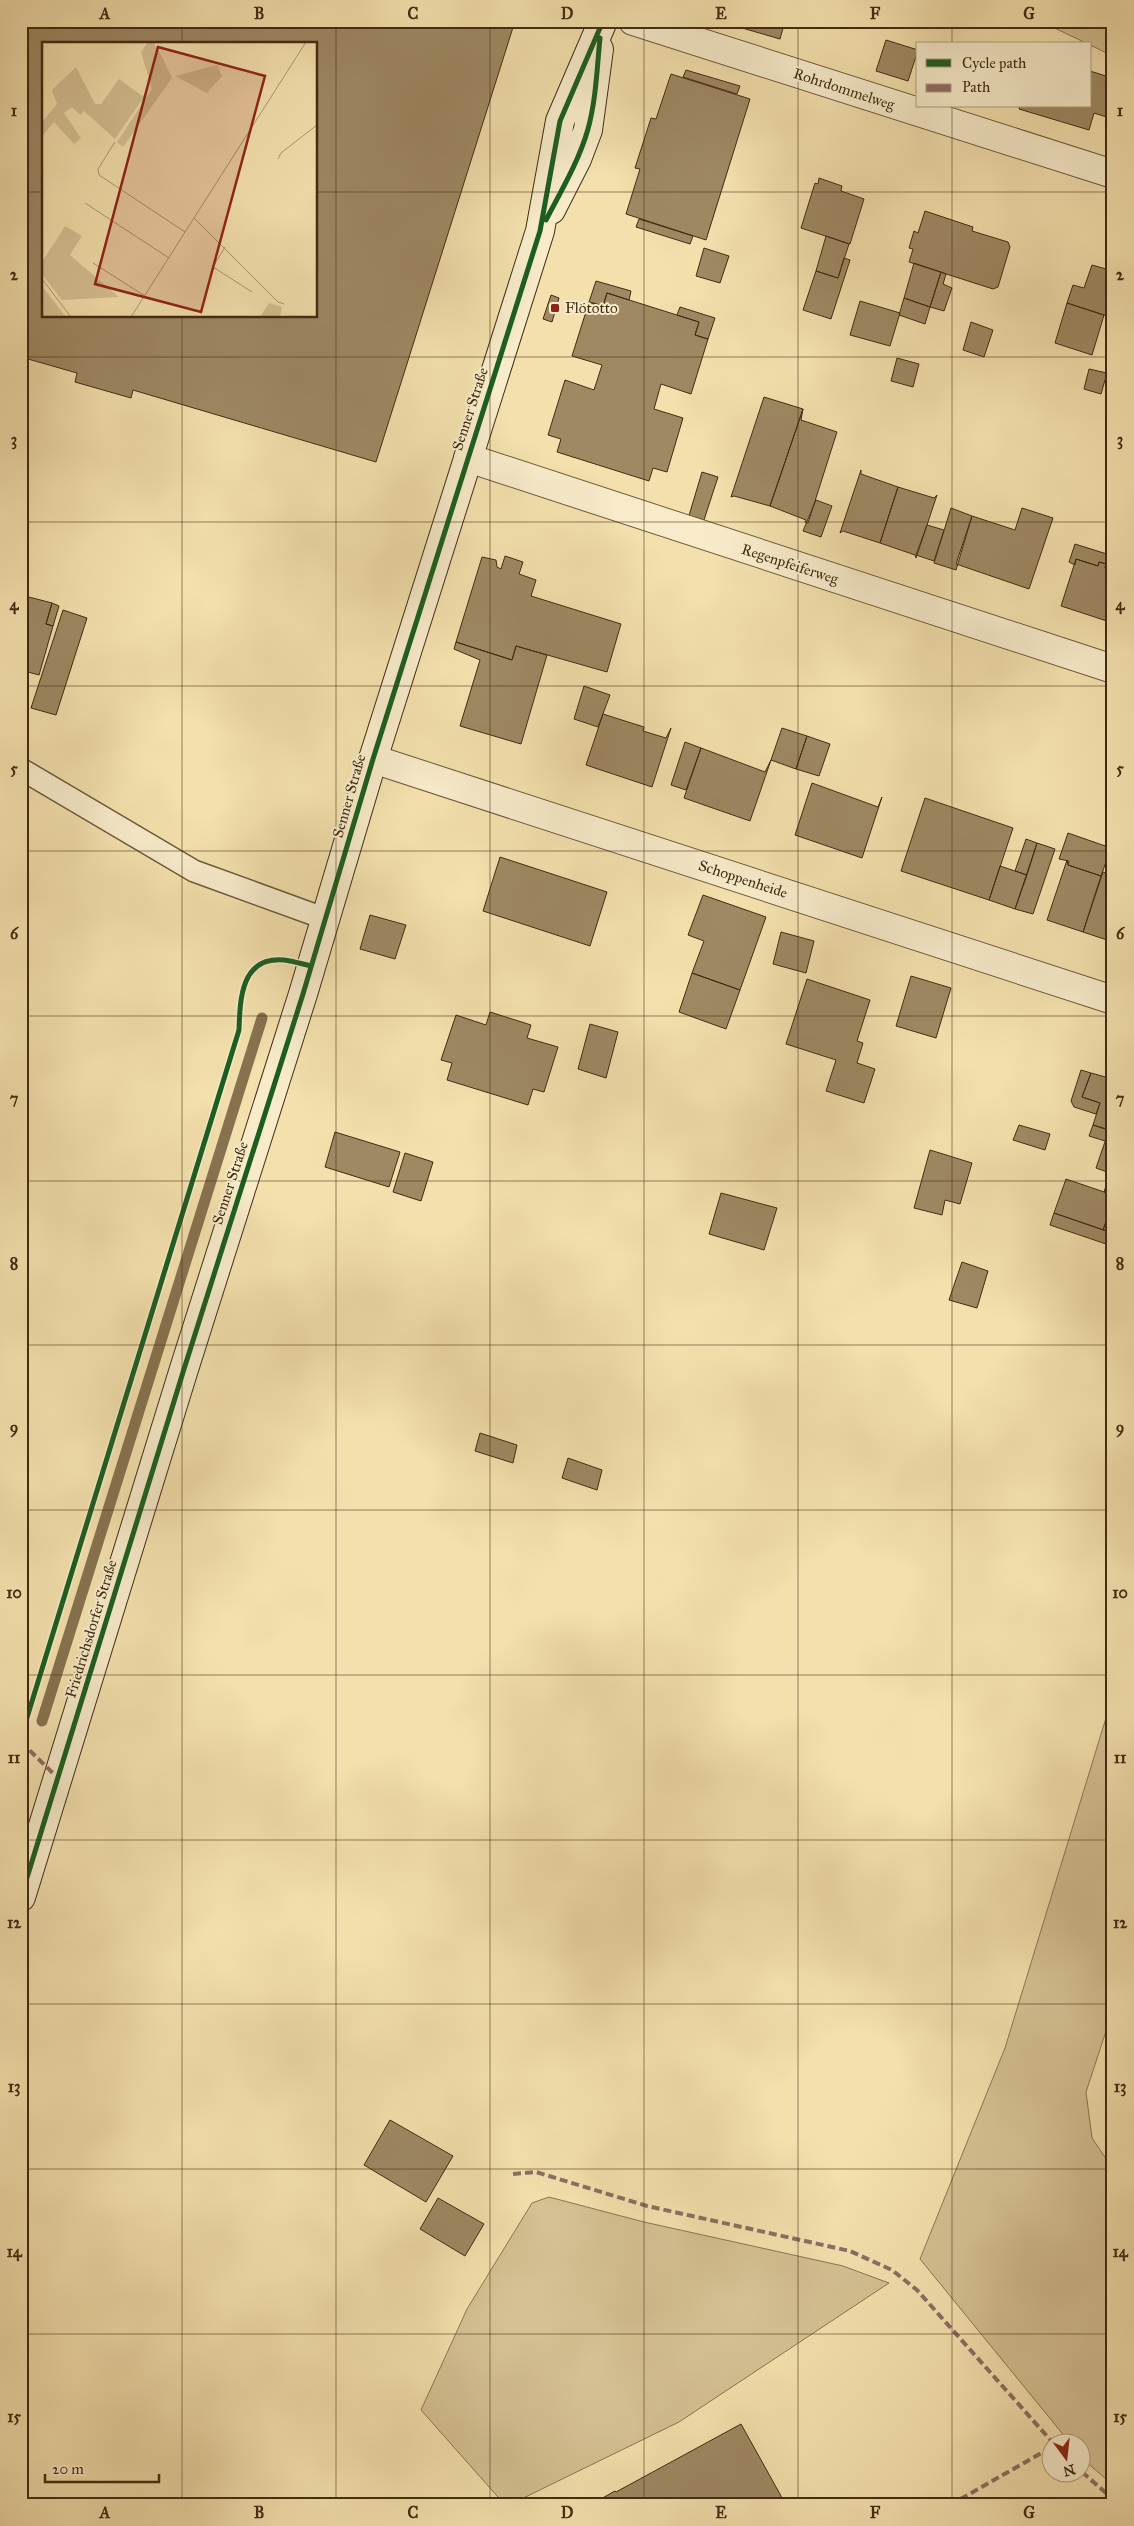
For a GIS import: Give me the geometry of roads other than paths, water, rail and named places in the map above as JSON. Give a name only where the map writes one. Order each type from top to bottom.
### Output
[{"type":"main road","name":"Rohrdommelweg","points":[[633,21],[1113,174]]},
{"type":"main road","name":"Senner Straße","points":[[184,1369],[326,919],[373,758],[540,231],[560,121],[602,23]]},
{"type":"main road","name":"Regenpfeiferweg","points":[[468,458],[1113,669]]},
{"type":"main road","name":"Schoppenheide","points":[[373,758],[1113,1000]]},
{"type":"main road","name":"Friedrichsdorfer Straße","points":[[21,1897],[184,1369]]},
{"type":"lane","points":[[21,769],[194,871],[326,919]]},
{"type":"waterway","points":[[42,1721],[262,1018]]},
{"type":"place","name":"Flötotto","points":[[555,308]]}]
